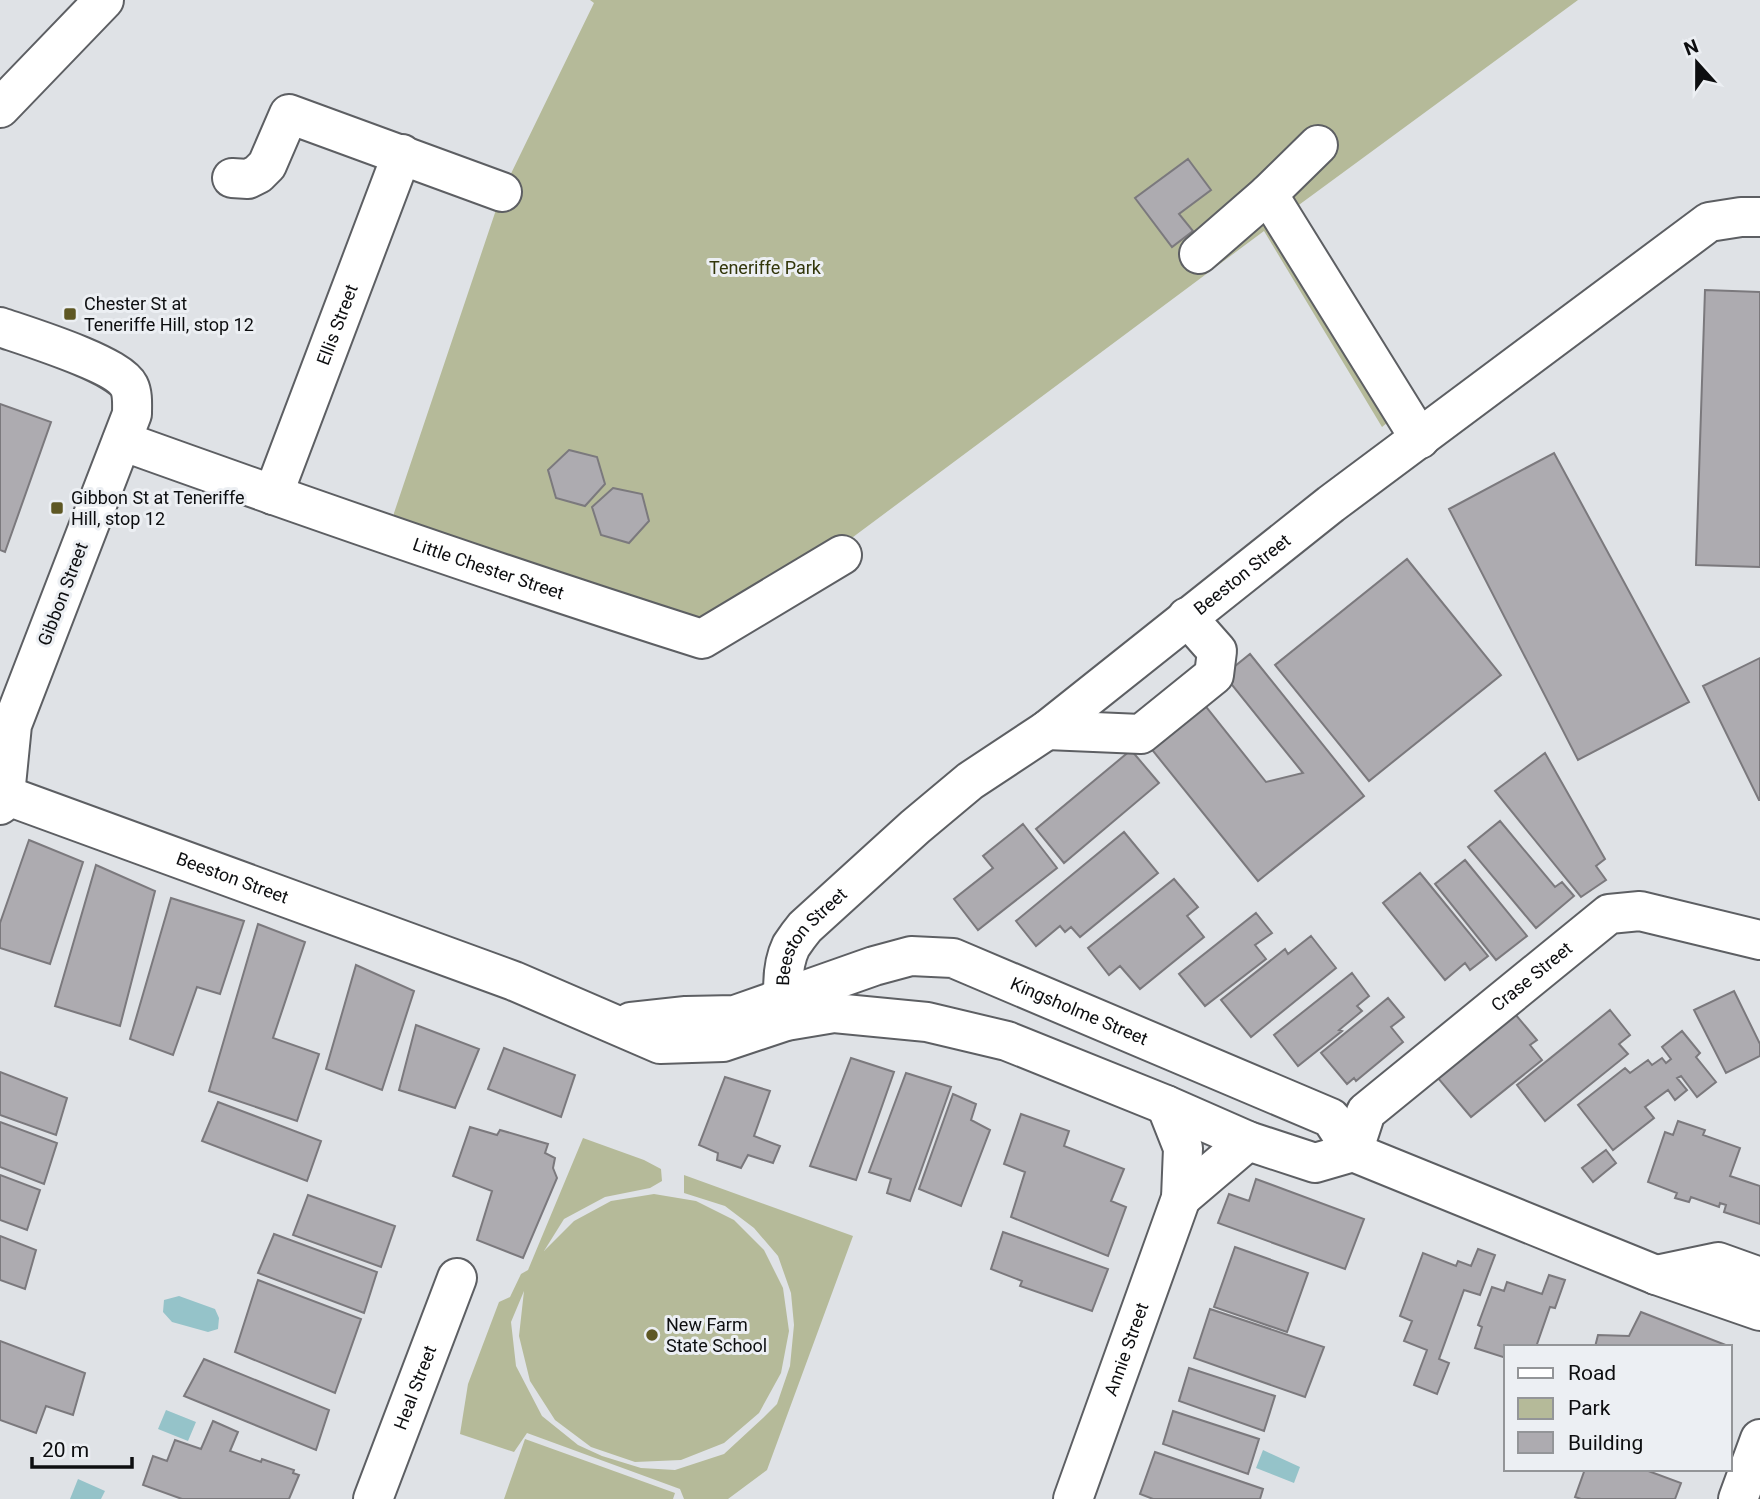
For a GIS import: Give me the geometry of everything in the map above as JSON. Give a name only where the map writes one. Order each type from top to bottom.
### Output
[{"type":"street","points":[[0,108],[104,0]]},
{"type":"street","points":[[232,178],[247,179],[258,174],[267,165],[289,114],[502,192]]},
{"type":"street","points":[[1199,254],[1268,194],[1318,145]]},
{"type":"street","name":"Ellis Street","points":[[273,495],[402,154]]},
{"type":"street","points":[[1268,194],[1420,439]]},
{"type":"street","name":"Beeston Street","points":[[3,800],[514,981],[615,1024],[785,1009],[784,970],[791,947],[805,927],[970,781],[1047,730],[1331,504],[1709,222],[1760,217]]},
{"type":"street","name":"Gibbon Street","points":[[0,327],[98,363],[117,373],[129,386],[132,400],[132,414],[12,725],[3,800]]},
{"type":"street","name":"Little Chester Street","points":[[122,441],[273,495],[702,639],[842,555]]},
{"type":"street","points":[[1047,730],[1141,734],[1213,675],[1217,651],[1187,617]]},
{"type":"street","name":"Crase Street","points":[[1353,1152],[1366,1112],[1609,914],[1640,911],[1760,940]]},
{"type":"street","name":"Kingsholme Street","points":[[785,1009],[874,966],[911,956],[953,958],[1331,1118],[1353,1152]]},
{"type":"street","points":[[785,1009],[927,1022],[1007,1041],[1248,1140],[1315,1163],[1353,1152],[1656,1275],[1760,1311]]},
{"type":"street","name":"Annie Street","points":[[1073,1499],[1181,1198],[1183,1148],[1167,1105]]},
{"type":"street","name":"Annie Street","points":[[1181,1198],[1248,1140]]},
{"type":"street","points":[[1656,1275],[1718,1262],[1760,1277]]},
{"type":"street","name":"Heal Street","points":[[373,1499],[457,1278]]},
{"type":"street","points":[[1738,1499],[1760,1439]]},
{"type":"green space","name":"Teneriffe Park","points":[[590,0],[1578,0],[1292,210],[1413,402],[1382,427],[1264,231],[841,546],[707,622],[393,535],[394,513],[502,192],[594,3]]},
{"type":"green space","name":"New Farm State School","points":[[583,1138],[661,1169],[662,1181],[650,1188],[605,1197],[564,1219],[544,1251],[574,1221],[611,1201],[654,1194],[696,1201],[734,1220],[764,1250],[783,1288],[789,1331],[781,1373],[759,1413],[724,1443],[681,1460],[635,1462],[591,1447],[555,1420],[530,1381],[519,1336],[524,1291],[511,1322],[516,1366],[542,1416],[578,1445],[602,1456],[641,1468],[675,1470],[724,1454],[777,1404],[790,1366],[794,1325],[791,1293],[778,1256],[754,1228],[725,1206],[684,1193],[684,1175],[853,1236],[767,1470],[728,1499],[684,1499],[680,1489],[527,1433],[514,1452],[460,1434],[468,1384],[499,1302],[510,1297],[521,1274],[528,1270]]},
{"type":"green space","points":[[525,1439],[675,1493],[673,1499],[504,1499]]},
{"type":"water","points":[[179,1296],[215,1309],[219,1318],[218,1329],[208,1332],[172,1322],[163,1312],[164,1300]]},
{"type":"water","points":[[166,1410],[196,1422],[188,1441],[158,1429]]},
{"type":"water","points":[[1263,1450],[1300,1467],[1294,1483],[1256,1468]]},
{"type":"water","points":[[78,1479],[105,1491],[101,1499],[70,1499]]},
{"type":"building","points":[[1188,159],[1211,190],[1179,214],[1193,231],[1172,247],[1135,198]]},
{"type":"building","points":[[1705,290],[1760,292],[1760,567],[1696,565]]},
{"type":"building","points":[[0,404],[51,422],[5,552],[0,550]]},
{"type":"building","points":[[569,450],[597,457],[605,484],[585,506],[556,498],[548,470]]},
{"type":"building","points":[[1554,453],[1689,702],[1578,760],[1449,509]]},
{"type":"building","points":[[613,488],[642,494],[649,521],[629,543],[601,535],[592,507]]},
{"type":"building","points":[[1407,559],[1501,675],[1369,781],[1275,665]]},
{"type":"building","points":[[1250,654],[1364,796],[1258,881],[1145,741],[1199,698],[1266,782],[1303,773],[1224,675]]},
{"type":"building","points":[[1760,658],[1760,800],[1759,800],[1703,686]]},
{"type":"building","points":[[1131,750],[1159,783],[1064,863],[1036,829]]},
{"type":"building","points":[[1545,753],[1605,859],[1596,866],[1606,880],[1581,897],[1495,791]]},
{"type":"building","points":[[1500,821],[1555,887],[1562,882],[1574,896],[1536,928],[1468,847]]},
{"type":"building","points":[[1023,824],[1057,868],[978,930],[954,899],[993,868],[983,856]]},
{"type":"building","points":[[1124,832],[1158,873],[1080,937],[1071,927],[1065,932],[1060,926],[1036,946],[1016,921]]},
{"type":"building","points":[[29,840],[83,862],[50,964],[0,948],[0,923]]},
{"type":"building","points":[[1465,860],[1527,936],[1496,960],[1435,884]]},
{"type":"building","points":[[96,865],[155,891],[120,1026],[55,1006]]},
{"type":"building","points":[[1420,873],[1488,956],[1470,970],[1465,963],[1445,980],[1383,903]]},
{"type":"building","points":[[1174,879],[1198,907],[1187,916],[1204,937],[1140,989],[1120,966],[1109,975],[1088,948]]},
{"type":"building","points":[[171,898],[244,921],[220,994],[197,987],[173,1055],[130,1039]]},
{"type":"building","points":[[1256,913],[1272,933],[1255,945],[1266,959],[1205,1006],[1179,974]]},
{"type":"building","points":[[258,924],[305,942],[273,1038],[319,1054],[297,1121],[209,1091]]},
{"type":"building","points":[[1311,936],[1336,968],[1251,1037],[1221,1000],[1285,949],[1288,954]]},
{"type":"building","points":[[356,965],[414,991],[382,1090],[326,1069]]},
{"type":"building","points":[[1352,973],[1369,996],[1357,1006],[1362,1011],[1339,1030],[1342,1031],[1298,1066],[1274,1035]]},
{"type":"building","points":[[1734,991],[1760,1044],[1760,1056],[1726,1073],[1694,1010]]},
{"type":"building","points":[[1388,998],[1404,1017],[1391,1027],[1403,1042],[1356,1081],[1354,1078],[1347,1084],[1321,1053]]},
{"type":"building","points":[[1610,1010],[1630,1035],[1619,1044],[1628,1054],[1545,1121],[1517,1085]]},
{"type":"building","points":[[1515,1014],[1537,1040],[1530,1045],[1542,1060],[1471,1117],[1437,1077]]},
{"type":"building","points":[[416,1025],[479,1049],[455,1108],[399,1090]]},
{"type":"building","points":[[1682,1031],[1700,1053],[1696,1057],[1716,1082],[1697,1097],[1681,1076],[1677,1078],[1687,1090],[1675,1100],[1668,1090],[1645,1107],[1654,1118],[1613,1150],[1578,1105],[1625,1068],[1630,1073],[1648,1060],[1652,1065],[1662,1058],[1666,1063],[1671,1059],[1662,1047]]},
{"type":"building","points":[[504,1048],[575,1075],[561,1117],[488,1089]]},
{"type":"building","points":[[851,1058],[894,1072],[856,1180],[810,1166]]},
{"type":"building","points":[[0,1072],[67,1098],[56,1135],[0,1115]]},
{"type":"building","points":[[906,1073],[951,1087],[910,1201],[887,1193],[891,1179],[869,1172]]},
{"type":"building","points":[[725,1077],[770,1091],[754,1136],[780,1146],[773,1163],[748,1155],[741,1168],[717,1160],[718,1153],[699,1145]]},
{"type":"building","points":[[953,1094],[976,1104],[971,1120],[990,1130],[961,1206],[919,1189]]},
{"type":"building","points":[[218,1102],[321,1141],[307,1181],[202,1141]]},
{"type":"building","points":[[1021,1114],[1069,1131],[1064,1146],[1124,1169],[1111,1201],[1126,1207],[1108,1256],[1011,1217],[1025,1172],[1004,1164]]},
{"type":"building","points":[[1678,1121],[1705,1130],[1703,1135],[1740,1148],[1730,1176],[1760,1186],[1760,1224],[1724,1212],[1726,1205],[1720,1203],[1719,1207],[1691,1197],[1689,1202],[1675,1198],[1677,1193],[1648,1182],[1665,1132],[1673,1135]]},
{"type":"building","points":[[0,1122],[57,1143],[44,1184],[0,1167]]},
{"type":"building","points":[[470,1127],[497,1135],[500,1130],[548,1144],[545,1153],[555,1158],[553,1168],[557,1178],[523,1258],[477,1240],[492,1191],[453,1176]]},
{"type":"building","points":[[1606,1150],[1616,1163],[1593,1182],[1582,1168]]},
{"type":"building","points":[[0,1175],[40,1190],[27,1230],[0,1220]]},
{"type":"building","points":[[1256,1179],[1364,1219],[1345,1269],[1218,1223],[1229,1194],[1249,1201]]},
{"type":"building","points":[[308,1195],[395,1226],[381,1267],[293,1235]]},
{"type":"building","points":[[1003,1232],[1108,1269],[1092,1311],[1020,1286],[1022,1281],[991,1269]]},
{"type":"building","points":[[274,1234],[377,1272],[364,1313],[258,1273]]},
{"type":"building","points":[[0,1236],[36,1250],[25,1289],[0,1280]]},
{"type":"building","points":[[1235,1247],[1308,1273],[1287,1332],[1214,1307]]},
{"type":"building","points":[[1478,1249],[1495,1255],[1480,1295],[1464,1290],[1439,1359],[1449,1363],[1437,1394],[1414,1385],[1427,1350],[1404,1341],[1412,1321],[1400,1316],[1423,1253],[1456,1266],[1458,1261],[1471,1266]]},
{"type":"building","points":[[1549,1275],[1565,1280],[1555,1308],[1550,1307],[1537,1345],[1504,1345],[1504,1357],[1475,1348],[1482,1327],[1478,1325],[1492,1287],[1504,1291],[1507,1282],[1542,1294]]},
{"type":"building","points":[[258,1280],[361,1319],[335,1393],[235,1352]]},
{"type":"building","points":[[1210,1309],[1324,1347],[1305,1397],[1194,1358]]},
{"type":"building","points":[[1641,1312],[1726,1345],[1596,1345],[1598,1335],[1629,1336]]},
{"type":"building","points":[[0,1341],[85,1373],[73,1415],[46,1406],[36,1433],[0,1420]]},
{"type":"building","points":[[204,1359],[329,1410],[316,1450],[184,1396]]},
{"type":"building","points":[[1189,1368],[1275,1396],[1264,1431],[1179,1401]]},
{"type":"building","points":[[1173,1411],[1259,1439],[1248,1474],[1163,1444]]},
{"type":"building","points":[[213,1421],[238,1432],[230,1451],[294,1470],[293,1473],[299,1475],[289,1499],[182,1499],[143,1485],[153,1456],[167,1461],[175,1440],[201,1449]]},
{"type":"building","points":[[1155,1452],[1263,1489],[1260,1499],[1153,1499],[1140,1494]]},
{"type":"building","points":[[1584,1471],[1648,1471],[1681,1483],[1675,1499],[1575,1497]]},
{"type":"place","name":"Chester St at Teneriffe Hill, stop 12","points":[[70,314]]},
{"type":"place","name":"Gibbon St at Teneriffe Hill, stop 12","points":[[57,508]]},
{"type":"place","name":"New Farm State School","points":[[652,1335]]}]
